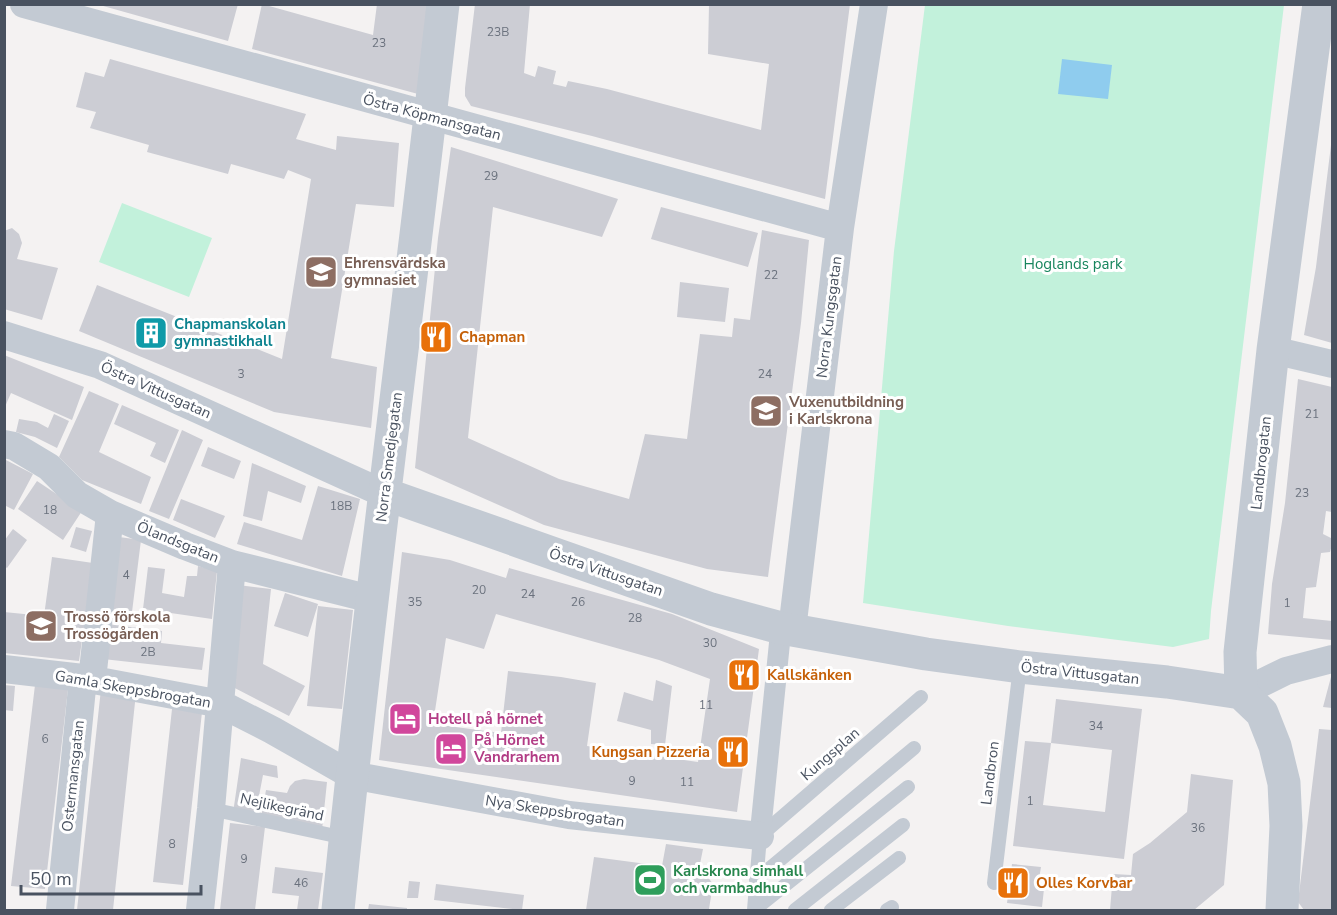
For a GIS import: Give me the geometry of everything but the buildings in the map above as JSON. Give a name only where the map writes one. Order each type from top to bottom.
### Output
[{"type":"street","name":"Östra Köpmansgatan","points":[[24,4],[840,228]]},
{"type":"street","name":"Norra Smedjegatan","points":[[338,910],[371,599],[386,494],[443,4]]},
{"type":"street","name":"Norra Kungsgatan","points":[[760,836],[840,228],[873,4]]},
{"type":"street","name":"Landbrogatan","points":[[1241,693],[1240,652],[1273,350],[1319,4]]},
{"type":"street","name":"Östra Vittusgatan","points":[[4,335],[100,365],[386,494],[711,609],[786,629],[926,654],[1020,667],[1167,682],[1241,693]]},
{"type":"street","points":[[1273,350],[1332,364]]},
{"type":"street","name":"Ölandsgatan","points":[[4,444],[14,446],[49,467],[76,495],[110,514],[185,546],[232,564],[371,599]]},
{"type":"street","name":"Ostermansgatan","points":[[60,910],[87,679],[110,514]]},
{"type":"street","points":[[200,910],[221,704],[232,564]]},
{"type":"street","points":[[1282,910],[1286,826],[1284,783],[1275,746],[1262,713],[1241,693],[1286,670],[1332,659]]},
{"type":"street","name":"Gamla Skeppsbrogatan","points":[[4,669],[87,679],[221,704],[351,775]]},
{"type":"street","name":"Nya Skeppsbrogatan","points":[[351,775],[569,815],[760,836]]},
{"type":"lane","name":"Landbron","points":[[994,883],[1020,667]]},
{"type":"lane","name":"Kungsplan","points":[[760,836],[921,697]]},
{"type":"lane","points":[[756,880],[914,748]]},
{"type":"lane","points":[[754,910],[908,788]]},
{"type":"lane","name":"Nejlikegränd","points":[[211,809],[345,838]]},
{"type":"lane","points":[[795,910],[903,825]]},
{"type":"lane","name":"Norra Kungsgatan","points":[[754,910],[760,836]]},
{"type":"lane","points":[[831,910],[899,858]]},
{"type":"green space","name":"Hoglands park","points":[[925,5],[1284,5],[1209,639],[1173,647],[1008,626],[863,603],[894,251]]},
{"type":"green space","points":[[122,203],[212,238],[189,297],[99,262]]},
{"type":"water","points":[[1062,59],[1112,65],[1108,99],[1058,94]]},
{"type":"place","name":"Ehrensvärdska gymnasiet","points":[[321,272]]},
{"type":"place","name":"Chapmanskolan gymnastikhall","points":[[151,333]]},
{"type":"place","name":"Chapman","points":[[436,337]]},
{"type":"place","name":"Vuxenutbildning i Karlskrona","points":[[766,411]]},
{"type":"place","name":"Trossö förskola Trossögården","points":[[41,626]]},
{"type":"place","name":"Kallskänken","points":[[744,675]]},
{"type":"place","name":"Hotell på hörnet","points":[[405,719]]},
{"type":"place","name":"På Hörnet Vandrarhem","points":[[451,749]]},
{"type":"place","name":"Kungsan Pizzeria","points":[[733,752]]},
{"type":"place","name":"Karlskrona simhall och varmbadhus","points":[[650,880]]},
{"type":"place","name":"Olles Korvbar","points":[[1013,883]]}]
